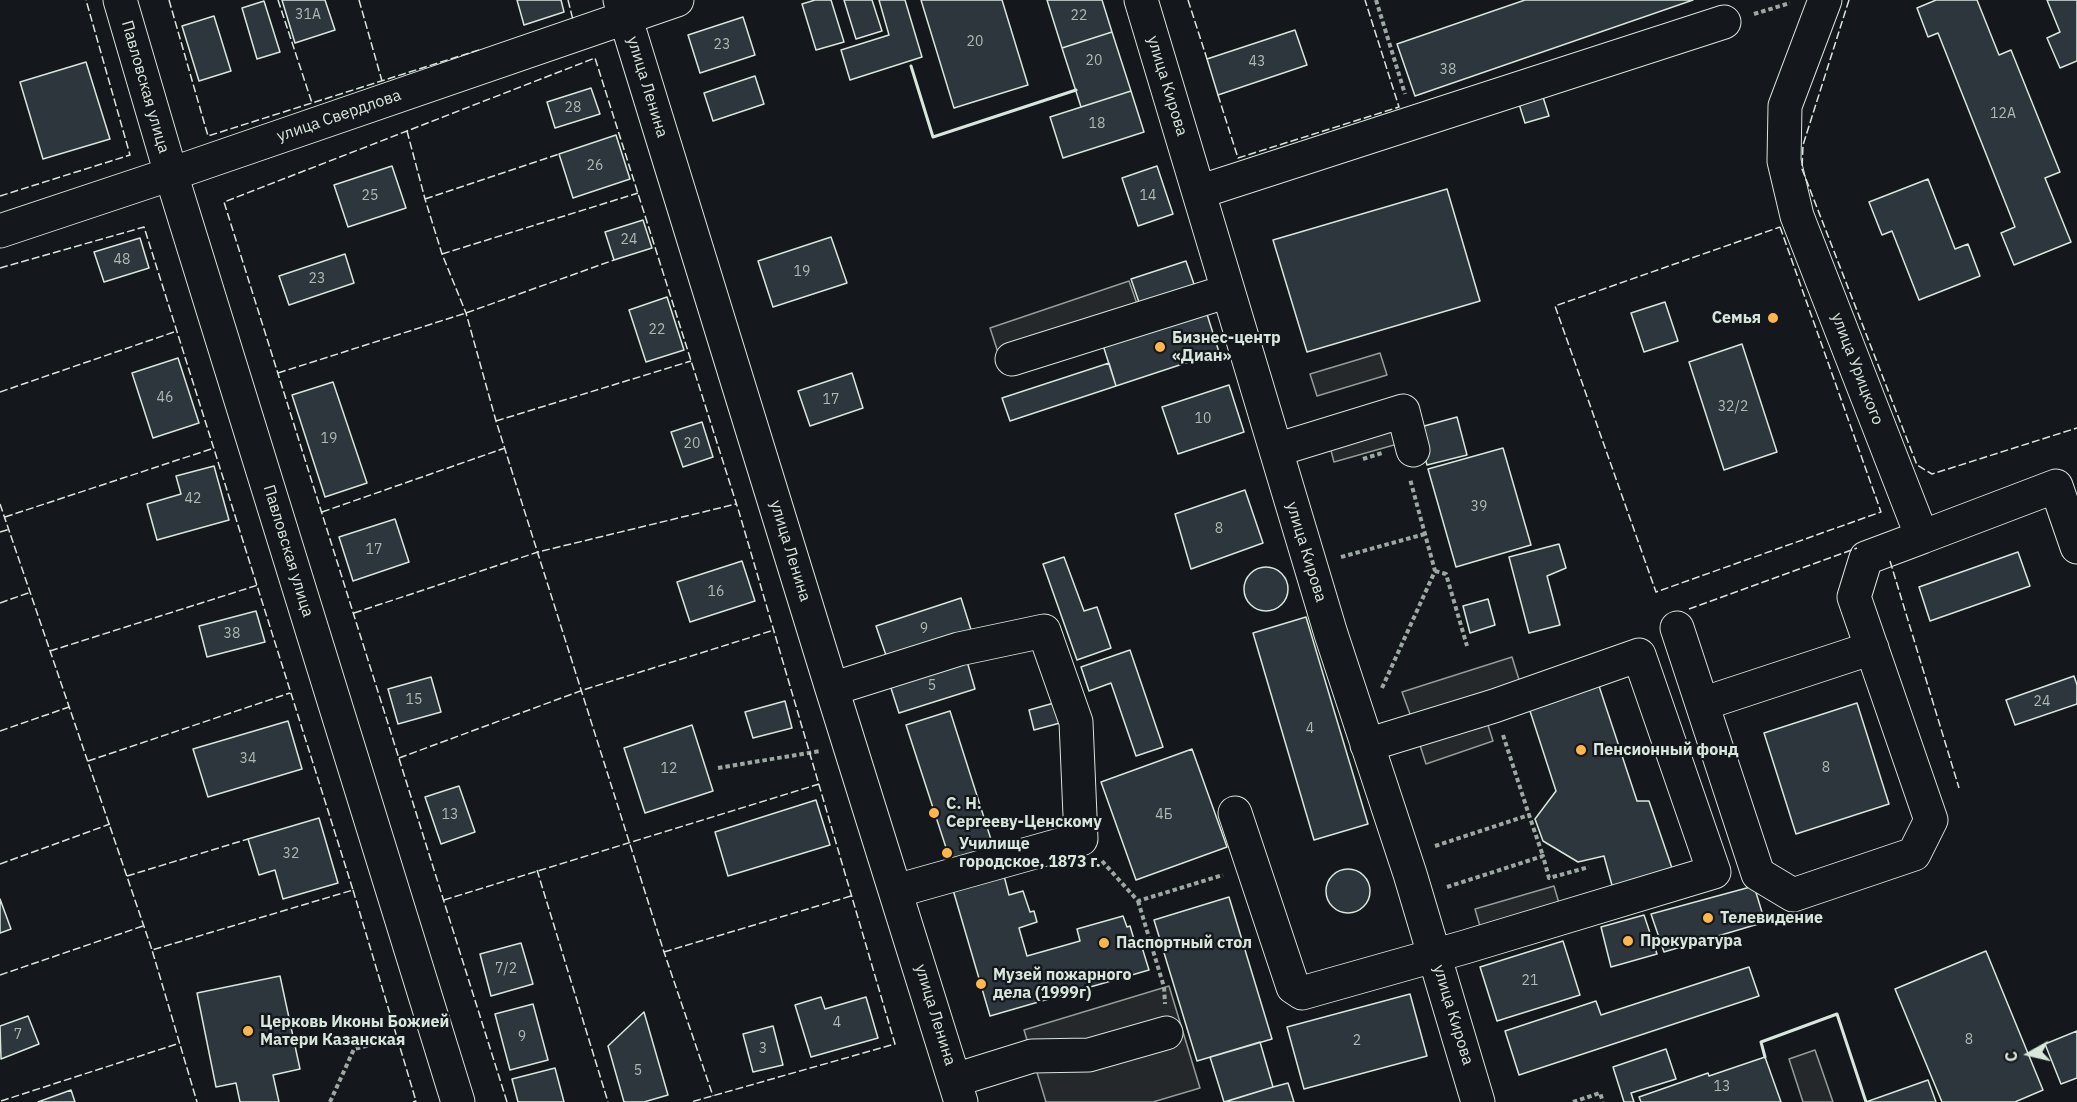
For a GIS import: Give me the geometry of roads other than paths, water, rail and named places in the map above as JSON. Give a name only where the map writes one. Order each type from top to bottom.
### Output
[{"type":"street","name":"Павловская улица","points":[[120,0],[171,174],[458,1102]]},
{"type":"street","name":"улица Свердлова","points":[[0,231],[171,174],[623,8],[677,0]]},
{"type":"street","name":"улица Кирова","points":[[1141,0],[1331,634],[1435,955],[1478,1102]]},
{"type":"street","name":"улица Урицкого","points":[[1825,0],[1785,106],[1784,162],[1797,216],[1922,537]]},
{"type":"street","name":"улица Ленина","points":[[623,8],[958,1091]]},
{"type":"street","points":[[1199,192],[1724,22]]},
{"type":"street","points":[[1012,359],[1228,291]]},
{"type":"street","points":[[1276,450],[1403,411],[1404,460]]},
{"type":"street","points":[[1677,628],[1758,874],[1793,895],[1914,854],[1931,820],[1854,597],[1866,558],[2067,482],[2077,547]]},
{"type":"street","points":[[832,689],[959,649],[1044,631],[1076,722],[1082,839],[896,891]]},
{"type":"street","points":[[1702,704],[1872,648]]},
{"type":"street","points":[[1235,813],[1293,987],[1302,993],[1714,872],[1640,655],[1494,706],[1368,745]]},
{"type":"street","points":[[958,1091],[1032,1056],[1089,1055],[1166,1033]]},
{"type":"street","points":[[1466,1102],[1467,1064]]},
{"type":"place","name":"Семья","points":[[1773,318]]},
{"type":"place","name":"Бизнес-центр «Диан»","points":[[1160,347]]},
{"type":"place","name":"Пенсионный фонд","points":[[1581,750]]},
{"type":"place","name":"С. Н. Сергееву-Ценскому","points":[[934,813]]},
{"type":"place","name":"Училище городское, 1873 г.","points":[[947,853]]},
{"type":"place","name":"Телевидение","points":[[1708,918]]},
{"type":"place","name":"Прокуратура","points":[[1628,941]]},
{"type":"place","name":"Паспортный стол","points":[[1104,943]]},
{"type":"place","name":"Музей пожарного дела (1999г)","points":[[981,984]]},
{"type":"place","name":"Церковь Иконы Божией Матери Казанская","points":[[248,1031]]}]
